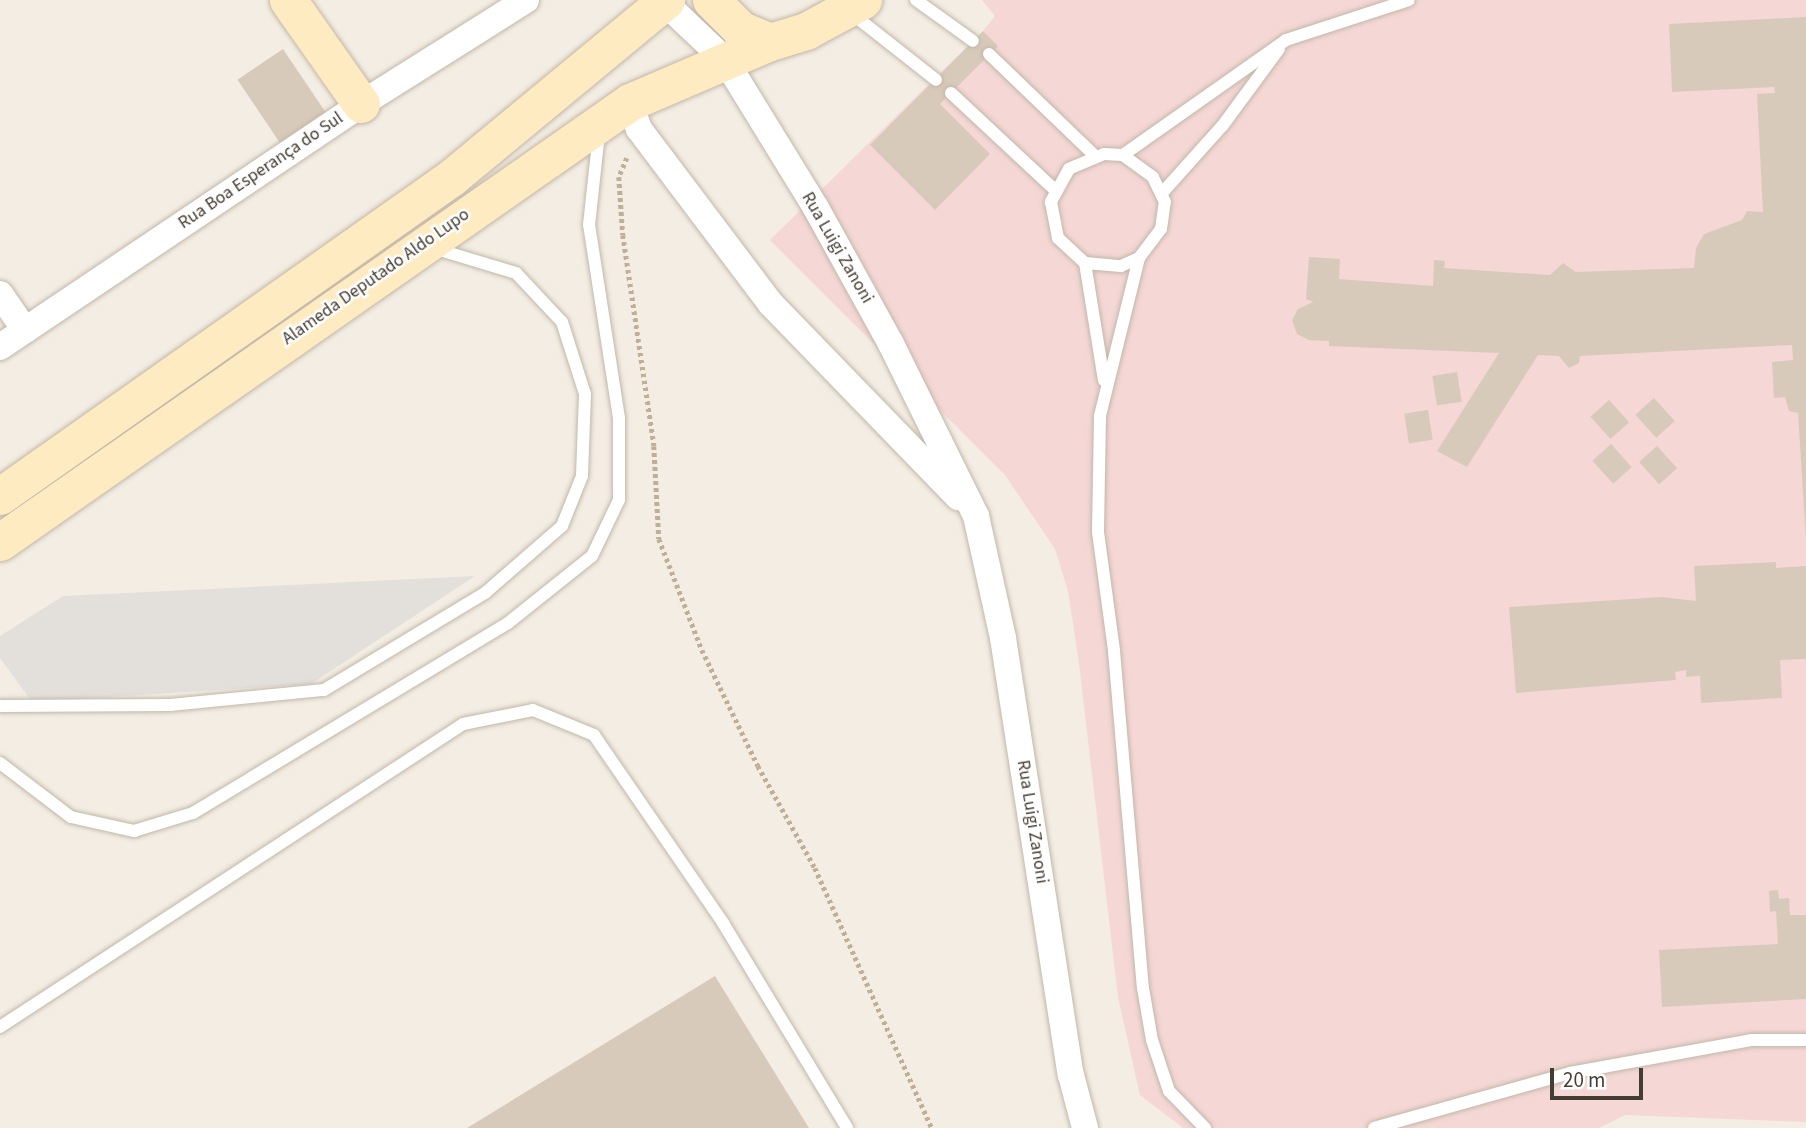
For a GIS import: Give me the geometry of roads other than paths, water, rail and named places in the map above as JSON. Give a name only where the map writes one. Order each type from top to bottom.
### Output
[{"type":"main road","points":[[288,0],[360,104]]},
{"type":"main road","points":[[711,0],[741,30],[769,42]]},
{"type":"main road","points":[[0,496],[451,178],[665,2]]},
{"type":"main road","name":"Alameda Deputado Aldo Lupo","points":[[0,542],[423,244],[623,118],[726,61],[769,42],[806,32],[856,5]]},
{"type":"street","name":"Rua Boa Esperança do Sul","points":[[0,347],[360,104],[526,0]]},
{"type":"street","name":"Rua Luigi Zanoni","points":[[665,2],[726,61],[816,208],[891,344],[976,516],[1003,638],[1071,1075],[1085,1128]]},
{"type":"street","points":[[623,118],[771,304],[976,516]]},
{"type":"street","points":[[0,294],[24,330]]},
{"type":"lane","points":[[916,0],[973,41]]},
{"type":"lane","points":[[1139,258],[1121,266],[1085,263],[1058,238],[1052,220],[1055,190],[1069,169],[1095,156],[1123,155],[1286,40],[1409,0]]},
{"type":"lane","points":[[856,5],[936,80]]},
{"type":"lane","points":[[1162,193],[1223,125],[1286,40]]},
{"type":"lane","points":[[989,54],[1095,156]]},
{"type":"lane","points":[[951,93],[1055,190]]},
{"type":"lane","points":[[0,763],[71,817],[134,831],[193,813],[508,623],[592,556],[619,500],[619,418],[589,225],[623,118]]},
{"type":"lane","points":[[1123,155],[1153,177],[1162,193],[1161,229],[1139,258],[1105,387],[1097,472],[1098,532],[1114,651],[1143,988],[1152,1040],[1169,1091],[1205,1128]]},
{"type":"lane","points":[[0,706],[170,705],[324,690],[485,593],[562,526],[582,476],[585,394],[562,321],[516,273],[423,244]]},
{"type":"lane","points":[[1085,263],[1105,387]]},
{"type":"lane","points":[[0,1027],[463,724],[533,710],[594,736],[723,923],[847,1128]]},
{"type":"lane","points":[[1374,1128],[1570,1073],[1751,1040],[1806,1040]]}]
